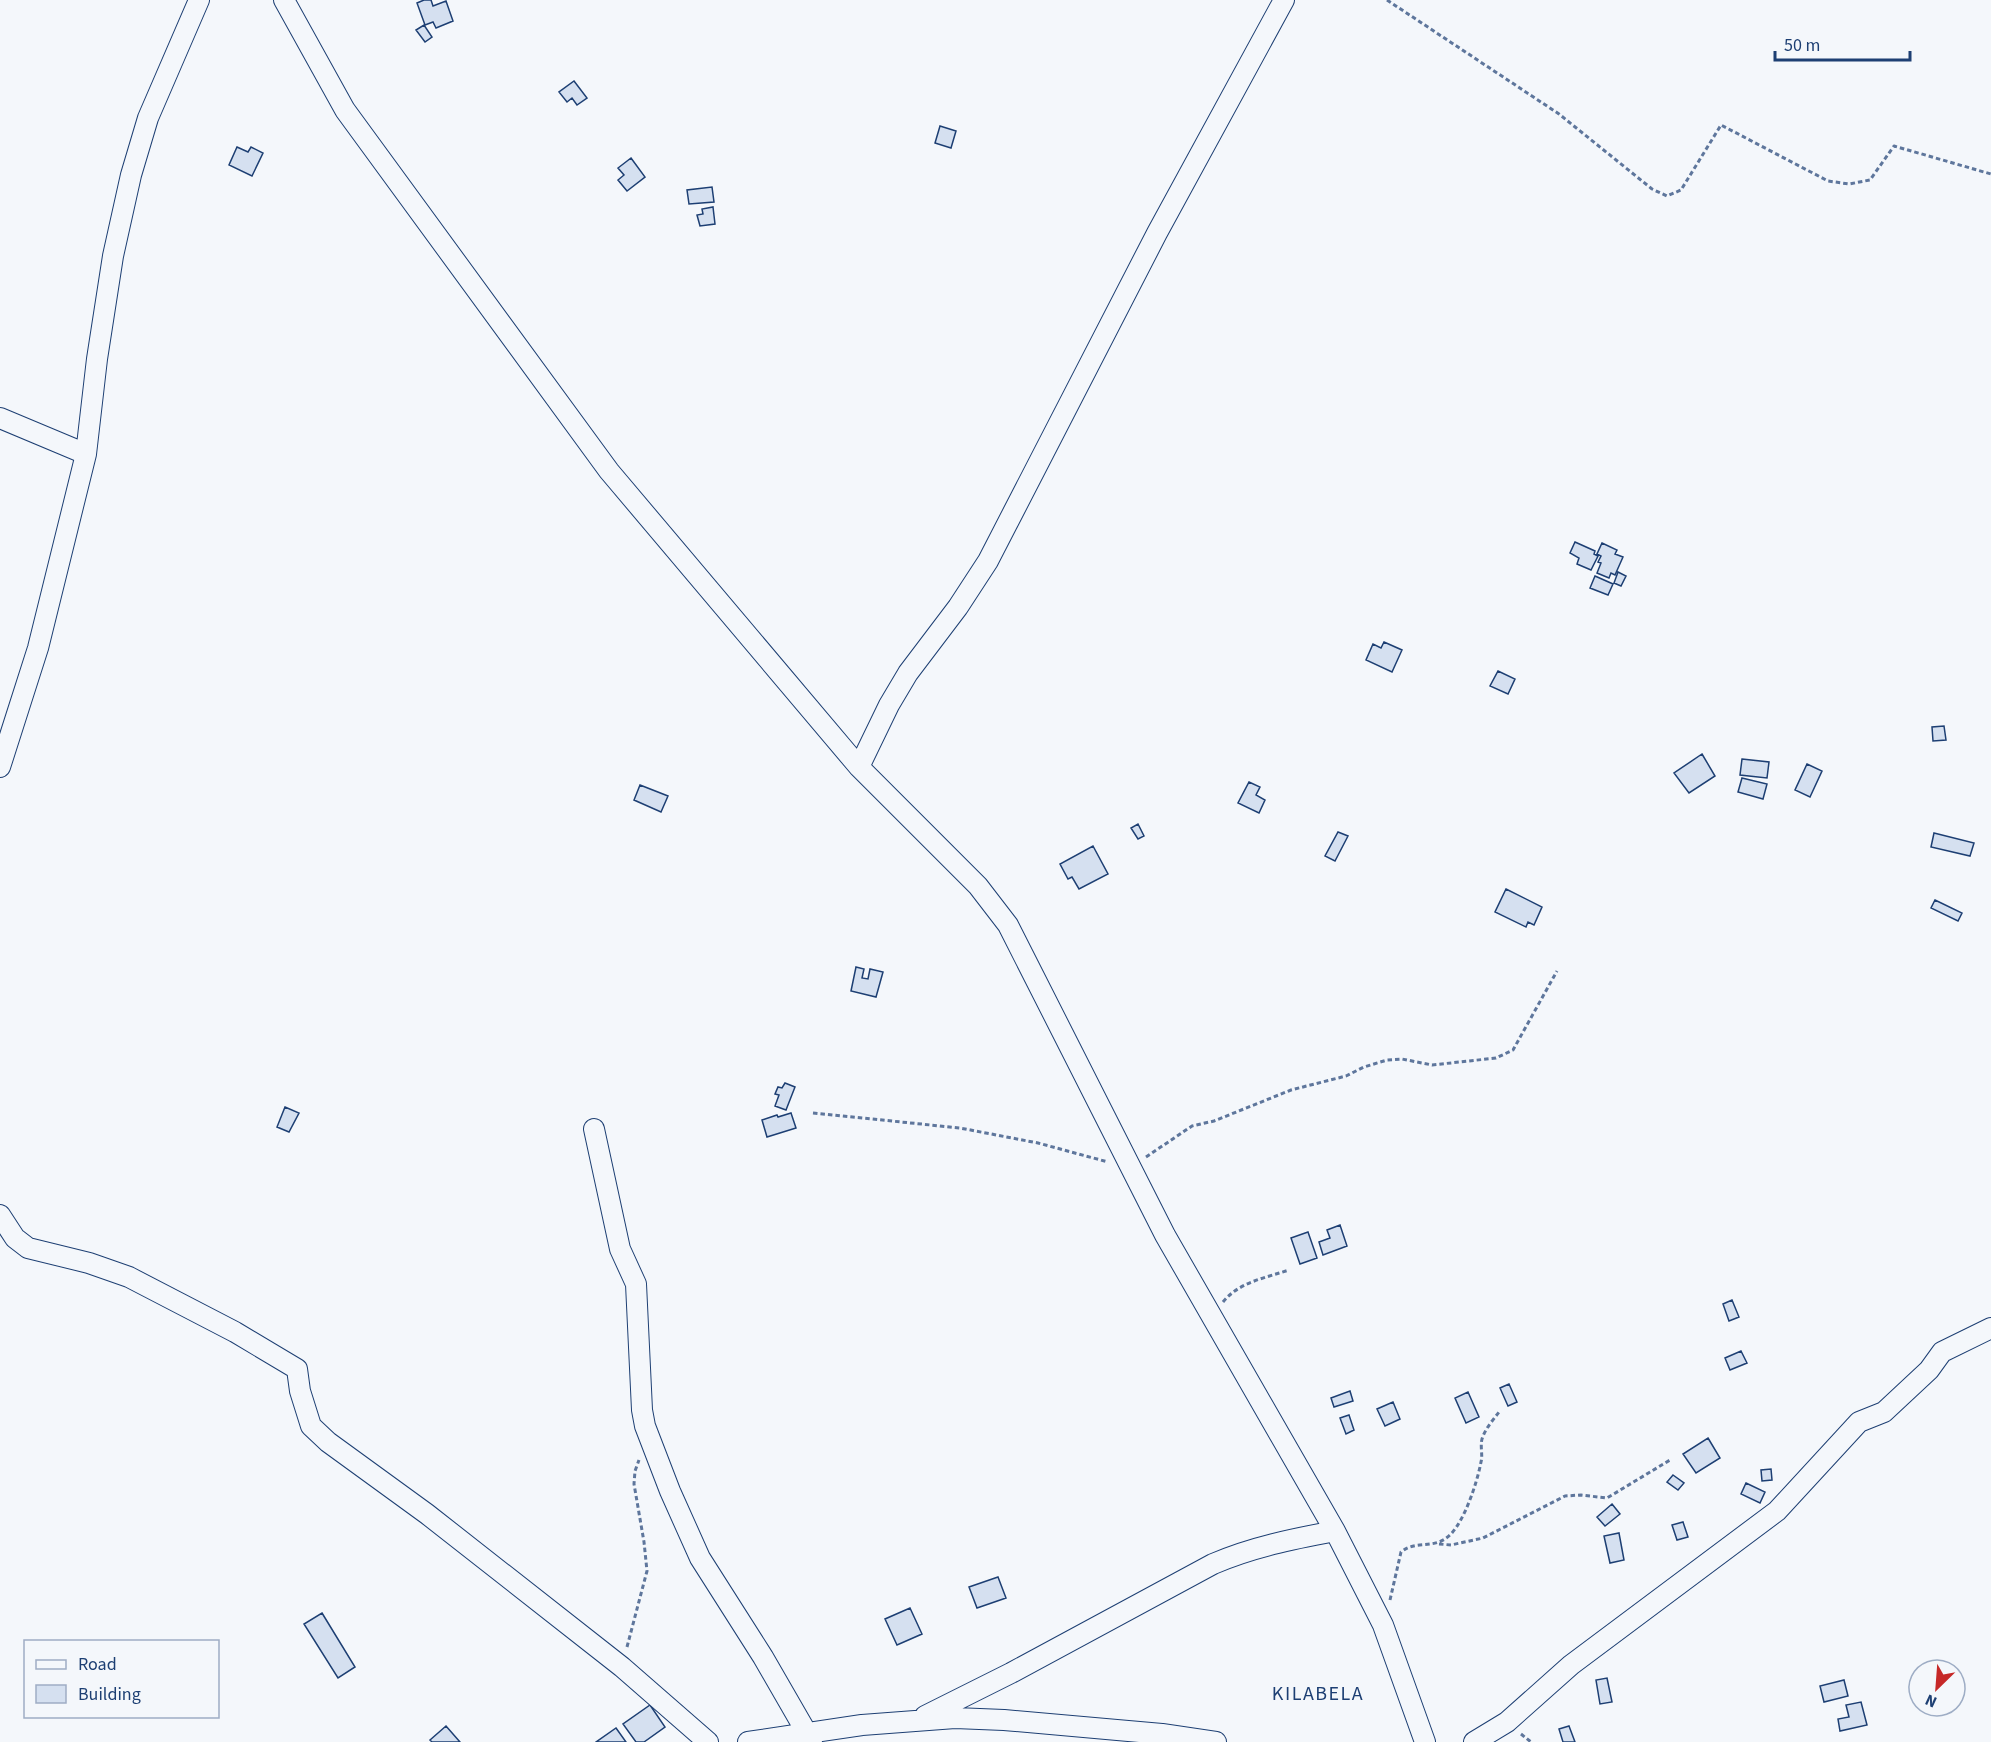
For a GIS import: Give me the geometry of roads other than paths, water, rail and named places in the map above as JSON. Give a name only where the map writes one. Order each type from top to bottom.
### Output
[{"type":"street","points":[[0,767],[38,648],[86,454],[97,359],[113,256],[131,175],[148,118],[199,0]]},
{"type":"street","points":[[284,0],[345,110],[609,471],[859,767],[978,886],[1008,925],[1165,1235],[1335,1531],[1383,1625],[1425,1742]]},
{"type":"street","points":[[859,767],[889,705],[908,673],[958,607],[988,561],[1157,233],[1284,0]]},
{"type":"street","points":[[0,418],[86,454]]},
{"type":"street","points":[[594,1129],[620,1249],[636,1284],[642,1410],[645,1426],[670,1491],[700,1558],[763,1657],[809,1737]]},
{"type":"street","points":[[0,1215],[15,1238],[28,1248],[89,1263],[129,1277],[235,1332],[297,1369],[300,1391],[311,1426],[328,1442],[427,1514],[621,1667],[708,1742]]},
{"type":"street","points":[[1474,1742],[1507,1722],[1571,1665],[1777,1511],[1859,1422],[1884,1412],[1929,1370],[1942,1352],[1991,1328]]},
{"type":"street","points":[[916,1721],[1213,1564],[1268,1544],[1335,1531]]},
{"type":"street","points":[[748,1742],[809,1737],[916,1721],[955,1718],[1162,1734],[1216,1742]]},
{"type":"district","name":"KILABELA","points":[[1318,1693]]}]
